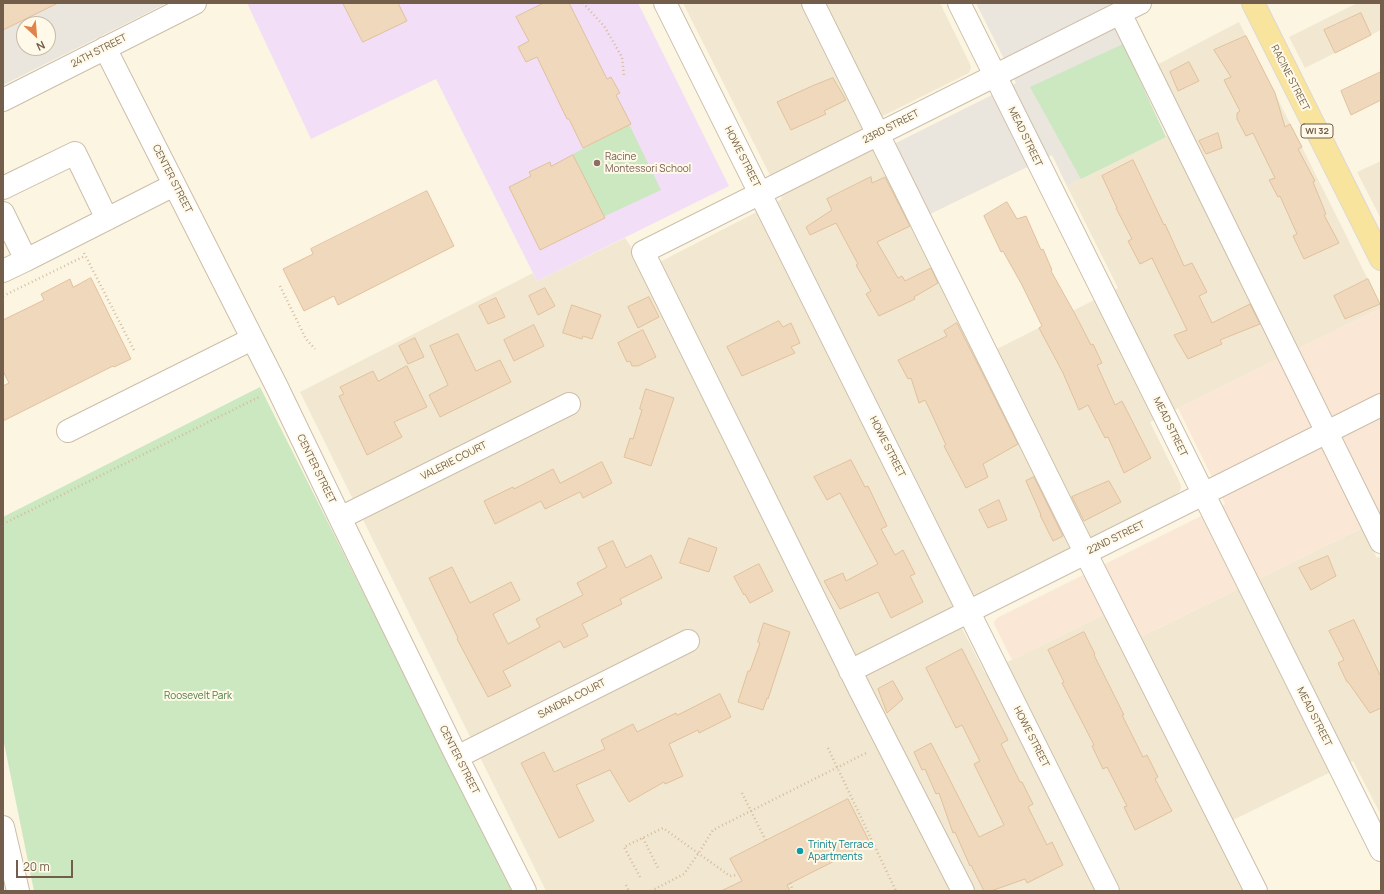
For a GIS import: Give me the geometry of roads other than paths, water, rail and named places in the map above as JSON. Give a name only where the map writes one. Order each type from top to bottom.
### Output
[{"type":"main road","name":"RACINE STREET","points":[[1253,3],[1381,260]]},
{"type":"street","name":"24TH STREET","points":[[3,100],[195,3]]},
{"type":"street","name":"HOWE STREET","points":[[665,3],[1108,891]]},
{"type":"street","points":[[814,3],[1086,553],[1256,891]]},
{"type":"street","name":"MEAD STREET","points":[[959,3],[1381,850]]},
{"type":"street","name":"23RD STREET","points":[[850,670],[643,252],[1140,3]]},
{"type":"street","points":[[1120,13],[1381,542]]},
{"type":"street","name":"CENTER STREET","points":[[105,48],[252,339],[457,757],[526,891]]},
{"type":"street","points":[[3,188],[75,153],[107,219]]},
{"type":"street","points":[[3,271],[174,185]]},
{"type":"street","points":[[3,213],[26,260]]},
{"type":"street","points":[[68,431],[252,339]]},
{"type":"street","name":"VALERIE COURT","points":[[340,518],[568,404]]},
{"type":"street","name":"22ND STREET","points":[[850,670],[969,612],[1381,405]]},
{"type":"street","name":"SANDRA COURT","points":[[457,757],[688,641]]},
{"type":"street","points":[[850,670],[963,891]]},
{"type":"street","points":[[3,827],[18,891]]},
{"type":"place","name":"Racine Montessori School","points":[[597,163]]},
{"type":"place","name":"Trinity Terrace Apartments","points":[[800,851]]},
{"type":"park label","name":"Roosevelt Park","points":[[198,696]]}]
